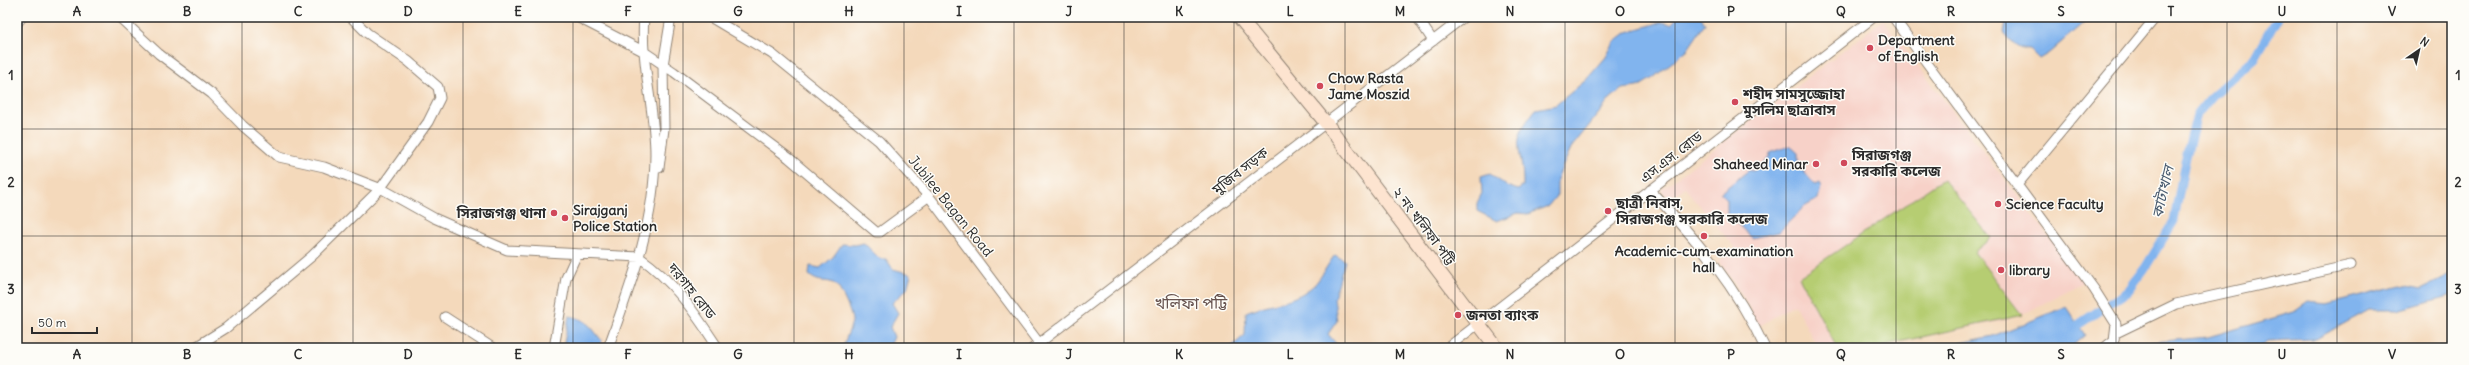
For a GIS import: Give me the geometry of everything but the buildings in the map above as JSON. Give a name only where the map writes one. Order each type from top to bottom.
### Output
[{"type":"main road","name":"২ নং খলিফা পট্টি","points":[[1239,17],[1326,123],[1496,348]]},
{"type":"street","points":[[17,23],[22,17]]},
{"type":"street","points":[[119,17],[159,54],[206,89],[243,126],[280,157],[324,167],[380,189],[434,218],[507,250],[639,257]]},
{"type":"street","points":[[194,348],[226,328],[312,256],[380,189],[428,122],[440,98],[438,87],[408,61],[367,33],[351,17]]},
{"type":"street","points":[[577,17],[643,51],[663,65],[789,158],[876,232],[880,232],[929,196]]},
{"type":"street","points":[[644,17],[643,51],[654,120],[654,188]]},
{"type":"street","points":[[608,348],[648,228],[654,188],[661,156],[664,129],[663,65],[671,17]]},
{"type":"street","name":"Jubilee Bagan Road","points":[[710,17],[772,54],[879,141],[929,196],[1038,346]]},
{"type":"street","points":[[1417,17],[1433,41]]},
{"type":"street","name":"মুজিব সড়ক","points":[[1038,346],[1464,17]]},
{"type":"street","name":"এস.এস. রোড","points":[[1447,348],[1874,17]]},
{"type":"street","points":[[1893,17],[2094,289],[2116,329],[2114,340],[2104,348]]},
{"type":"street","points":[[2017,185],[2156,17]]},
{"type":"street","points":[[1650,190],[1713,260],[1740,299],[1765,348]]},
{"type":"street","points":[[554,348],[566,278],[577,254]]},
{"type":"street","name":"দরগাহ রোড","points":[[639,257],[653,266],[693,310],[718,348]]},
{"type":"street","points":[[2116,329],[2176,304],[2351,266]]},
{"type":"street","points":[[445,317],[493,348]]},
{"type":"shaded area","name":"সিরাজগঞ্জ সরকারি কলেজ","points":[[1883,20],[2083,282],[2024,314],[2028,313],[2002,321],[1870,348],[1818,348],[1794,304],[1758,327],[1746,301],[1719,261],[1735,248],[1685,188],[1669,198],[1661,190]]},
{"type":"green space","points":[[1943,179],[1991,238],[1974,252],[2022,315],[1871,348],[1837,348],[1799,277]]},
{"type":"water","points":[[1678,17],[1701,17],[1705,24],[1688,49],[1653,78],[1638,87],[1622,89],[1611,98],[1571,148],[1557,179],[1557,195],[1548,206],[1528,214],[1518,213],[1497,221],[1477,211],[1477,203],[1482,193],[1481,177],[1490,174],[1507,186],[1518,190],[1523,186],[1519,139],[1521,131],[1536,109],[1556,105],[1586,80],[1606,57],[1614,42],[1627,32],[1662,22],[1671,24]]},
{"type":"water","points":[[2007,17],[2090,17],[2049,53],[2039,59],[2029,49],[2021,48],[2015,44],[2004,32]]},
{"type":"water","points":[[1790,146],[1798,153],[1798,165],[1815,185],[1819,183],[1821,187],[1818,199],[1804,207],[1779,232],[1752,238],[1727,214],[1727,200],[1720,193],[1749,170],[1753,171],[1757,168],[1770,156],[1770,153]]},
{"type":"water","points":[[864,243],[880,259],[886,259],[893,269],[911,274],[907,289],[892,303],[898,313],[890,327],[894,337],[889,348],[843,348],[852,322],[851,314],[844,297],[838,287],[833,283],[817,280],[809,275],[810,266],[820,268],[833,257],[842,244],[854,245]]},
{"type":"water","points":[[1335,255],[1345,261],[1334,298],[1337,321],[1328,334],[1337,345],[1333,348],[1230,348],[1245,335],[1246,312],[1292,298],[1309,290],[1319,280]]},
{"type":"water","points":[[2452,274],[2452,295],[2398,310],[2369,310],[2316,339],[2266,341],[2258,348],[2128,348],[2132,344],[2208,337],[2294,312],[2308,302],[2327,304],[2401,285],[2422,289]]},
{"type":"water","points":[[2066,307],[2085,335],[2070,348],[1936,348],[1993,336]]},
{"type":"water","points":[[569,316],[584,321],[592,328],[602,341],[599,348],[563,348]]},
{"type":"waterway","name":"কাটাখাল","points":[[2069,331],[2128,291],[2145,268],[2174,221],[2185,161],[2197,114],[2213,95],[2255,58],[2278,17]]},
{"type":"place","name":"Department of English","points":[[1870,48]]},
{"type":"place","name":"Chow Rasta Jame Moszid","points":[[1320,86]]},
{"type":"place","name":"শহীদ সামসুজ্জোহা মুসলিম ছাত্রাবাস","points":[[1735,102]]},
{"type":"place","name":"সিরাজগঞ্জ সরকারি কলেজ","points":[[1844,163]]},
{"type":"place","name":"Shaheed Minar","points":[[1816,164]]},
{"type":"place","name":"Science Faculty","points":[[1998,204]]},
{"type":"place","name":"ছাত্রী নিবাস, সিরাজগঞ্জ সরকারি কলেজ","points":[[1608,211]]},
{"type":"place","name":"সিরাজগঞ্জ থানা","points":[[554,213]]},
{"type":"place","name":"Sirajganj Police Station","points":[[565,218]]},
{"type":"place","name":"Academic-cum-examination hall","points":[[1704,236]]},
{"type":"place","name":"library","points":[[2001,270]]},
{"type":"place","name":"জনতা ব্যাংক","points":[[1458,315]]},
{"type":"district","name":"খলিফা পট্টি","points":[[1191,303]]}]
